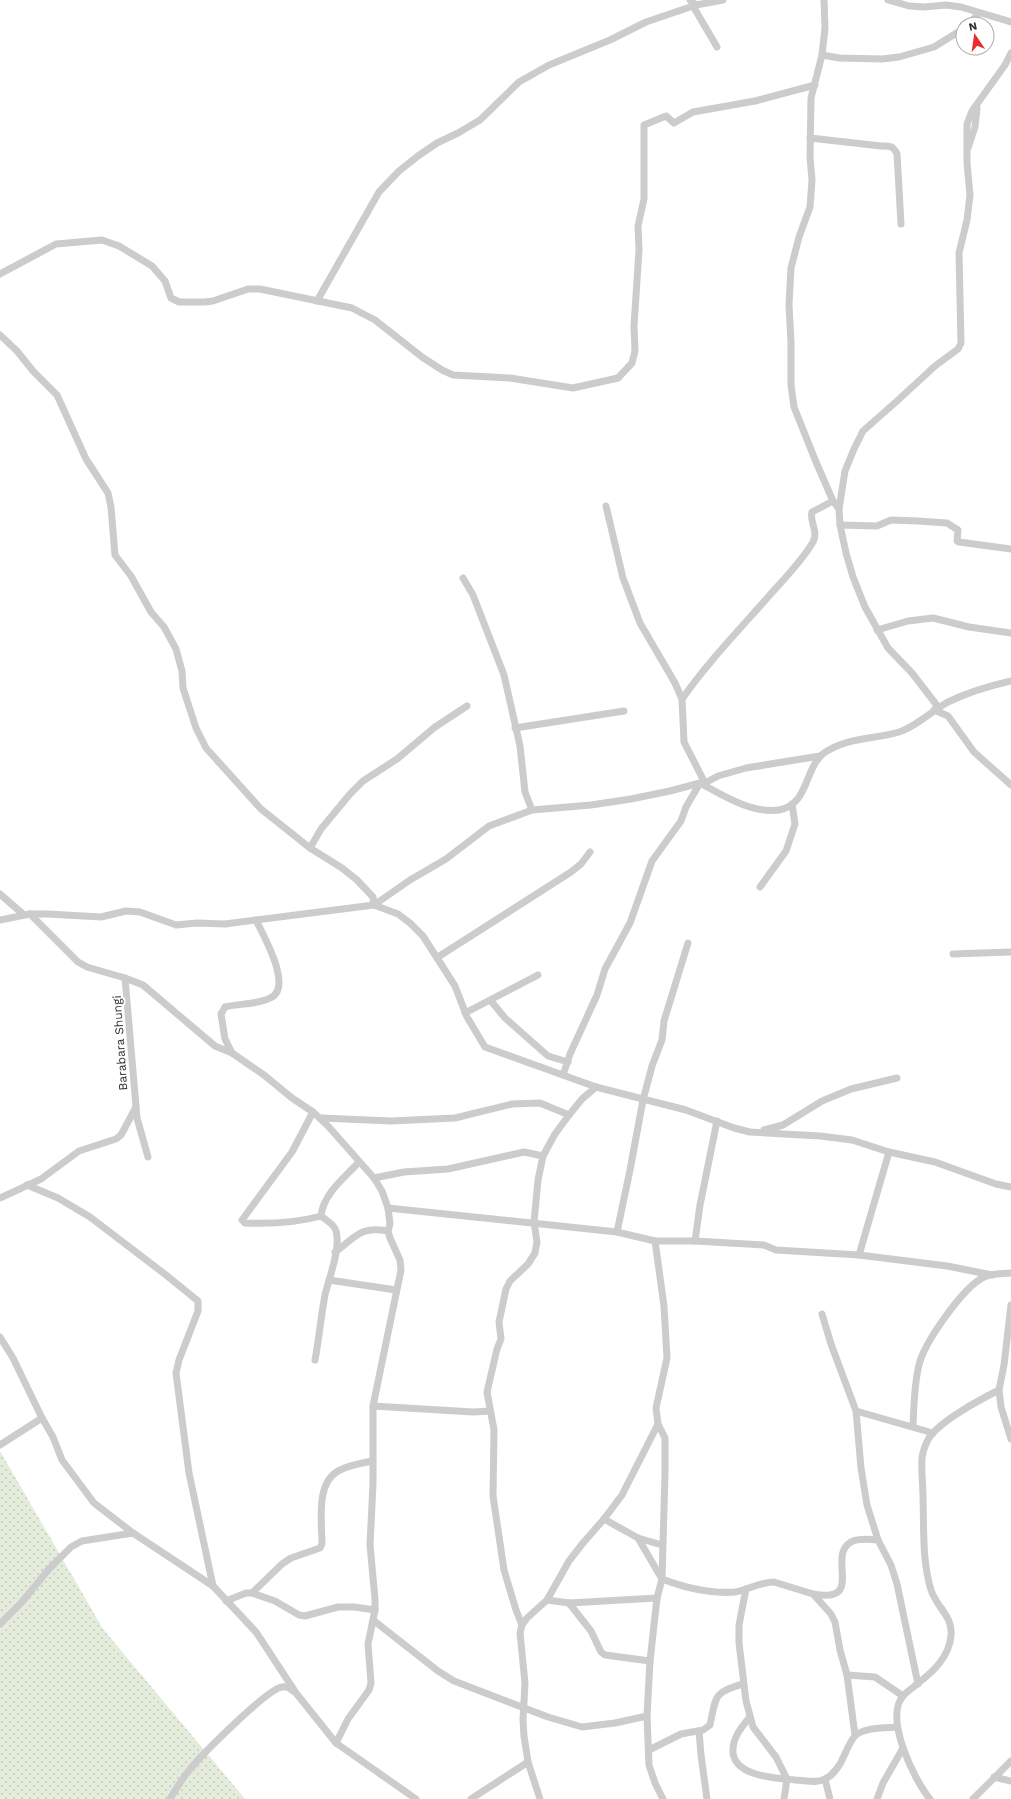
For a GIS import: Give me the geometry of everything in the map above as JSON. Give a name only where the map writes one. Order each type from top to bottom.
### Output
[{"type":"street","points":[[317,301],[380,192],[399,171],[418,156],[437,142],[458,133],[480,120],[519,82],[549,65],[610,40],[646,22],[693,4],[722,0]]},
{"type":"street","points":[[824,0],[825,28],[822,55],[811,98],[810,157],[812,180],[810,207],[799,237],[791,268],[788,305],[791,343],[791,385],[794,407],[802,429],[839,509]]},
{"type":"street","points":[[888,0],[909,6],[924,7],[946,5],[1011,22]]},
{"type":"street","points":[[693,4],[717,47]]},
{"type":"street","points":[[976,16],[979,13]]},
{"type":"street","points":[[822,55],[839,58],[899,57],[934,47],[955,34]]},
{"type":"street","points":[[1011,53],[1005,65],[972,111],[967,124],[970,195],[967,220],[959,253],[961,343],[958,349],[935,366],[863,431],[846,471],[839,509],[840,525],[853,577],[877,630],[888,648],[912,673],[939,708],[948,716],[974,752],[1011,785]]},
{"type":"street","points":[[0,274],[56,244],[102,240],[119,246],[152,266],[165,281],[171,298],[179,302],[212,301],[248,289],[260,289],[352,308],[375,320],[422,357],[453,375],[510,378],[573,388],[618,378],[632,363],[635,351],[634,326],[639,250],[638,226],[644,198],[644,125],[666,116],[674,123],[693,112],[755,101],[815,85]]},
{"type":"street","points":[[810,138],[891,146],[894,148],[897,154],[900,224]]},
{"type":"street","points":[[0,335],[17,351],[33,371],[57,395],[86,459],[108,494],[111,507],[115,555],[131,576],[151,612],[164,627],[176,648],[181,666],[183,688],[196,728],[206,748],[261,809],[310,848],[358,880],[373,897],[374,905]]},
{"type":"street","points":[[682,700],[711,661],[792,569],[814,541],[816,532],[811,516],[812,512],[834,500]]},
{"type":"street","points":[[606,506],[623,578],[640,623],[675,683],[682,700],[684,742],[702,783],[737,802],[757,808],[780,810],[792,804],[802,794],[820,756],[825,752],[855,739],[902,731],[939,708],[975,690],[1011,680]]},
{"type":"street","points":[[840,525],[877,526],[891,520],[947,523],[958,530],[959,542],[1011,549]]},
{"type":"street","points":[[463,578],[473,595],[504,675],[520,746],[525,792],[532,810]]},
{"type":"street","points":[[877,630],[908,621],[933,618],[969,628],[1011,633]]},
{"type":"street","points":[[310,848],[321,829],[362,781],[397,759],[435,727],[467,706]]},
{"type":"street","points":[[939,708],[948,716]]},
{"type":"street","points":[[515,728],[624,711]]},
{"type":"street","points":[[0,920],[27,915],[101,917],[126,911],[140,912],[176,925],[198,923],[225,924],[374,905],[410,880],[446,859],[489,826],[532,810],[591,805],[631,799],[702,783],[718,776],[746,768],[820,756]]},
{"type":"street","points":[[563,1076],[586,1016],[597,995],[605,969],[630,923],[652,861],[681,820],[686,807],[702,783]]},
{"type":"street","points":[[760,887],[786,851],[795,824],[792,804]]},
{"type":"street","points":[[438,958],[571,872],[581,864],[590,852]]},
{"type":"street","points":[[0,894],[27,915],[78,962],[87,967],[143,985],[215,1046],[232,1053],[321,1118],[374,1178],[382,1191],[388,1208],[390,1224],[388,1232],[400,1260],[401,1270],[373,1406],[370,1545],[374,1581],[375,1610],[368,1644],[371,1683],[369,1690],[348,1719],[336,1743]]},
{"type":"street","points":[[374,905],[398,914],[423,936],[455,986],[465,1013],[485,1047],[596,1087],[686,1110],[750,1132],[820,1136],[852,1140],[889,1152],[935,1162],[996,1184],[1011,1187]]},
{"type":"street","points":[[232,1053],[225,1039],[221,1019],[222,1010],[230,1006],[272,998],[276,994],[278,983],[278,969],[256,920]]},
{"type":"street","points":[[617,1232],[643,1100],[652,1066],[662,1040],[664,1021],[688,943]]},
{"type":"street","points":[[953,954],[1011,952]]},
{"type":"street","points":[[465,1013],[491,1001],[538,975]]},
{"type":"street","name":"Barabara Shungi","points":[[125,978],[137,1118],[148,1156]]},
{"type":"street","points":[[491,1001],[505,1018],[548,1056],[568,1062]]},
{"type":"street","points":[[761,1132],[783,1125],[822,1101],[852,1089],[897,1078]]},
{"type":"street","points":[[522,1625],[504,1570],[496,1520],[494,1496],[494,1444],[487,1392],[497,1348],[500,1343],[498,1322],[503,1300],[510,1282],[528,1264],[535,1253],[537,1242],[534,1222],[538,1180],[543,1156],[555,1134],[569,1115],[582,1099],[596,1087]]},
{"type":"street","points":[[321,1118],[391,1121],[455,1118],[512,1104],[540,1103],[569,1115]]},
{"type":"street","name":"Barabara Shungi","points":[[0,1198],[41,1179],[79,1151],[116,1139],[121,1135],[136,1107]]},
{"type":"street","points":[[313,1112],[292,1152],[242,1220],[245,1222],[284,1223],[298,1222],[321,1216]]},
{"type":"street","points":[[695,1241],[700,1205],[717,1121]]},
{"type":"street","points":[[374,1178],[404,1172],[463,1167],[524,1152],[543,1156]]},
{"type":"street","points":[[858,1255],[889,1152]]},
{"type":"street","points":[[321,1216],[325,1202],[339,1183],[359,1162]]},
{"type":"street","points":[[27,1185],[58,1198],[90,1217],[166,1274],[198,1302],[198,1311],[179,1360],[176,1373],[189,1474],[205,1541],[213,1586]]},
{"type":"street","points":[[388,1208],[534,1222],[617,1232],[655,1241],[695,1241],[764,1245],[776,1250],[858,1255],[948,1266],[992,1275]]},
{"type":"street","points":[[315,1360],[325,1296],[333,1270],[336,1231],[333,1226],[321,1216]]},
{"type":"street","points":[[335,1252],[364,1230],[370,1229],[388,1232]]},
{"type":"street","points":[[655,1241],[664,1306],[667,1358],[656,1408],[658,1424],[666,1443],[662,1579],[657,1598],[650,1661],[647,1716],[651,1774],[663,1799]]},
{"type":"street","points":[[913,1426],[919,1363],[931,1340],[961,1296],[973,1284],[984,1277],[1011,1273]]},
{"type":"street","points":[[329,1280],[396,1290]]},
{"type":"street","points":[[1011,1305],[1004,1365],[999,1390],[1001,1407],[1011,1439]]},
{"type":"street","points":[[822,1314],[856,1411],[864,1491],[878,1540],[891,1565],[897,1584],[918,1684]]},
{"type":"street","points":[[0,1337],[13,1358],[42,1418],[53,1437],[62,1460],[94,1503],[133,1533],[213,1586],[256,1632],[296,1693],[336,1743],[416,1799]]},
{"type":"street","points":[[930,1799],[918,1779],[903,1748],[897,1727],[898,1715],[903,1696],[934,1671],[948,1649],[951,1638],[950,1621],[937,1604],[932,1592],[925,1554],[922,1457],[929,1438],[933,1433],[960,1412],[999,1390]]},
{"type":"street","points":[[373,1406],[474,1412],[490,1411]]},
{"type":"street","points":[[856,1411],[913,1426],[933,1433]]},
{"type":"street","points":[[0,1445],[42,1418]]},
{"type":"street","points":[[540,1799],[528,1762],[524,1736],[523,1720],[525,1683],[520,1633],[522,1625],[547,1600],[569,1561],[604,1520],[622,1495],[658,1424]]},
{"type":"street","points":[[252,1593],[282,1564],[292,1558],[320,1548],[322,1544],[323,1492],[332,1475],[339,1470],[373,1461]]},
{"type":"street","points":[[604,1520],[638,1538],[662,1545]]},
{"type":"street","points":[[0,1624],[21,1603],[49,1569],[71,1547],[82,1541],[133,1533]]},
{"type":"street","points":[[638,1538],[662,1579],[699,1591],[734,1592],[761,1584],[774,1582],[827,1597],[837,1595],[842,1584],[843,1550],[846,1545],[856,1540],[878,1540]]},
{"type":"street","points":[[746,1589],[739,1625],[739,1642],[743,1684],[749,1718],[760,1738],[782,1767],[787,1779],[784,1799]]},
{"type":"street","points":[[226,1600],[246,1593],[252,1593],[275,1601],[299,1615],[312,1614],[338,1607],[375,1610]]},
{"type":"street","points":[[814,1594],[827,1608],[835,1622],[840,1650],[847,1675],[855,1736]]},
{"type":"street","points":[[547,1600],[569,1603],[657,1598]]},
{"type":"street","points":[[569,1603],[591,1630],[601,1652],[605,1655],[650,1661]]},
{"type":"street","points":[[373,1620],[438,1671],[454,1681],[548,1717],[582,1727],[615,1723],[647,1716]]},
{"type":"street","points":[[847,1675],[875,1677],[903,1696]]},
{"type":"street","points":[[649,1750],[681,1734],[707,1729],[710,1726],[717,1696],[722,1691],[743,1684]]},
{"type":"street","points":[[170,1799],[187,1773],[210,1748],[264,1698],[281,1687],[289,1687],[296,1693]]},
{"type":"street","points":[[749,1718],[735,1736],[733,1753],[736,1762],[744,1769],[754,1773],[787,1779],[811,1781],[825,1779],[837,1768],[855,1736],[872,1728],[897,1727]]},
{"type":"street","points":[[699,1731],[707,1799]]},
{"type":"street","points":[[876,1799],[886,1777],[903,1748]]},
{"type":"street","points":[[974,1799],[1011,1761]]},
{"type":"street","points":[[471,1799],[528,1762]]},
{"type":"street","points":[[994,1777],[1011,1781]]},
{"type":"street","points":[[825,1779],[830,1799]]},
{"type":"green space","points":[[0,1451],[103,1629],[245,1799],[0,1799]]}]
